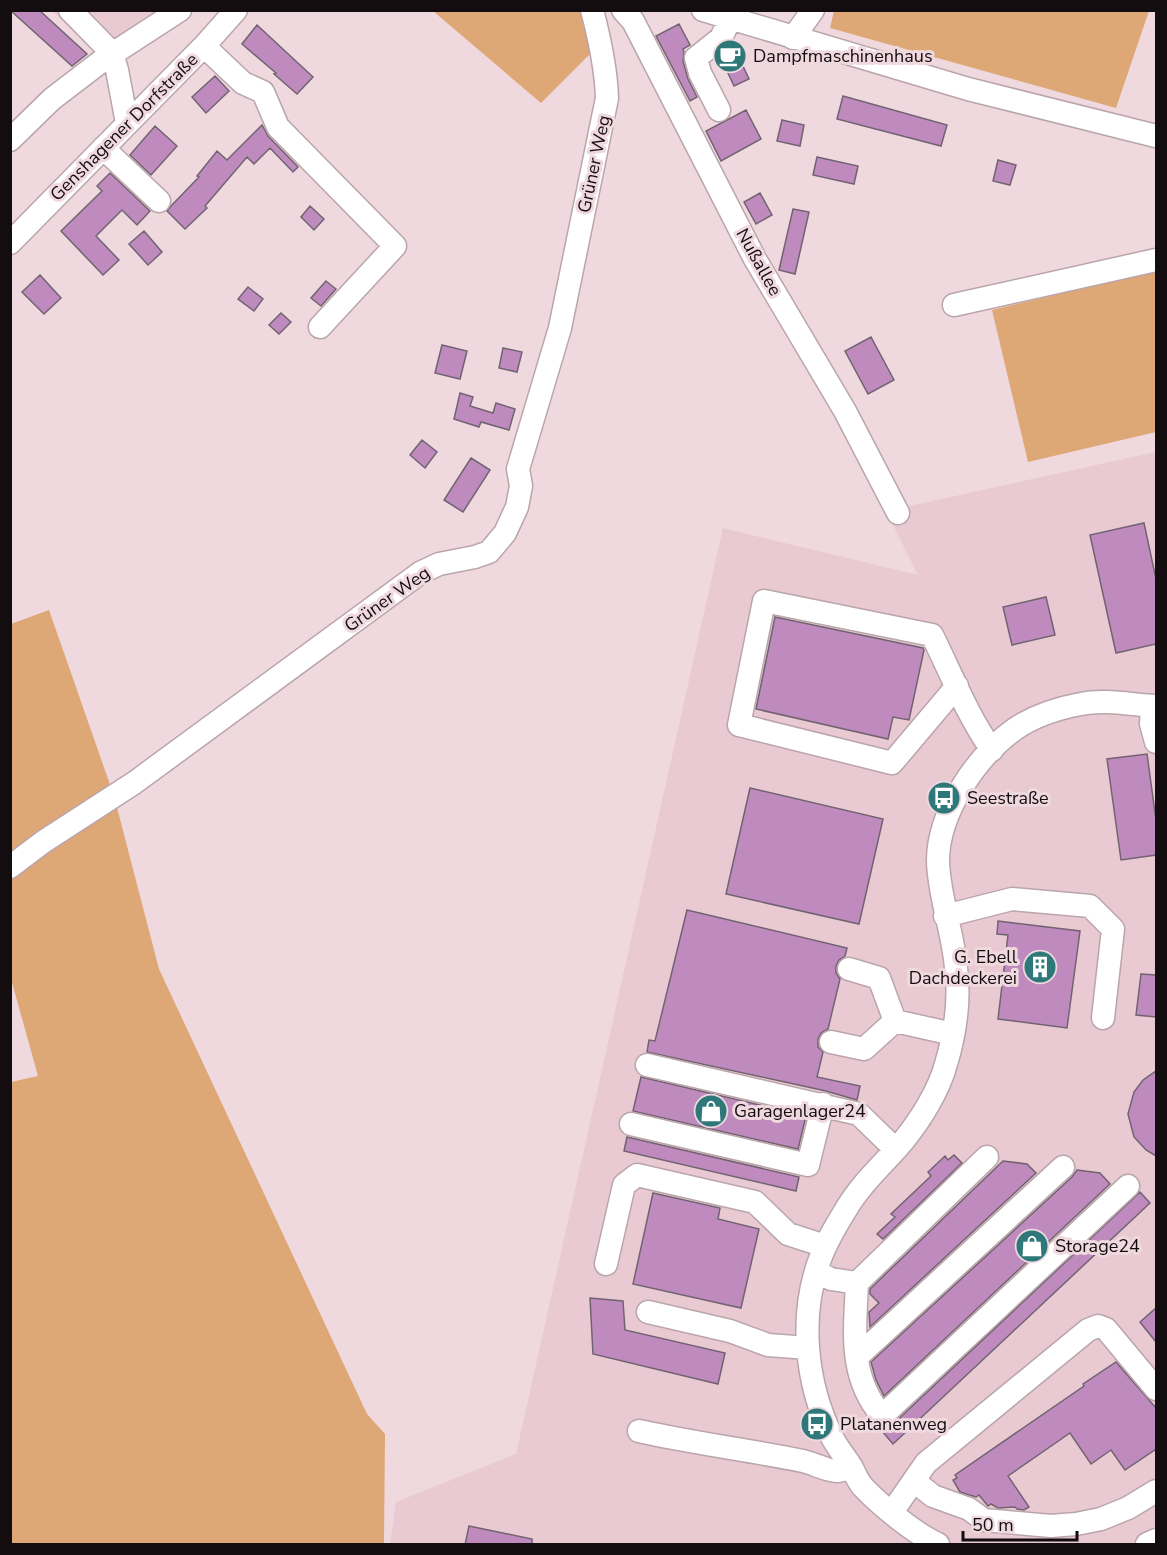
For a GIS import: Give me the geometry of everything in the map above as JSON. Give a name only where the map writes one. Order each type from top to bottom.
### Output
[{"type":"street","points":[[70,10],[112,53],[127,123]]},
{"type":"street","points":[[10,140],[52,99],[112,53],[180,10]]},
{"type":"street","name":"Genshagener Dorfstraße","points":[[10,243],[204,46],[236,10]]},
{"type":"street","name":"Grüner Weg","points":[[10,867],[43,842],[134,783],[420,573],[439,564],[489,552],[505,533],[518,507],[521,486],[518,469],[560,328],[607,98],[602,48],[592,10]]},
{"type":"street","name":"Nußallee","points":[[623,10],[633,21],[755,259],[845,411],[898,513]]},
{"type":"street","points":[[702,10],[968,89],[1156,136]]},
{"type":"street","points":[[793,38],[813,10]]},
{"type":"street","points":[[719,110],[700,73],[696,58],[721,38],[730,19]]},
{"type":"street","points":[[204,46],[243,82],[263,92],[278,127],[395,246],[320,327]]},
{"type":"street","points":[[103,148],[159,201]]},
{"type":"street","points":[[954,305],[1156,260]]},
{"type":"street","points":[[957,686],[892,763],[739,725],[764,601],[932,635],[957,686],[980,733],[992,750]]},
{"type":"street","points":[[938,1545],[863,1488],[834,1441],[824,1419],[813,1384],[808,1348],[809,1303],[817,1272],[825,1246],[859,1188],[896,1149],[919,1119],[946,1066],[956,1015],[957,969],[941,896],[938,858],[948,812],[967,777],[1015,729],[1038,716],[1084,703],[1154,706],[1151,724],[1156,742]]},
{"type":"street","points":[[945,916],[1012,899],[1090,906],[1113,929],[1103,1018]]},
{"type":"street","points":[[849,969],[879,978],[895,1021]]},
{"type":"street","points":[[895,1021],[953,1034]]},
{"type":"street","points":[[831,1042],[864,1049],[895,1021]]},
{"type":"street","points":[[646,1065],[859,1114],[896,1149]]},
{"type":"street","points":[[631,1124],[808,1165],[823,1104]]},
{"type":"street","points":[[987,1157],[857,1283],[856,1357],[858,1370],[870,1402],[882,1416],[1128,1186]]},
{"type":"street","points":[[856,1357],[1063,1167]]},
{"type":"street","points":[[606,1264],[624,1185],[637,1175],[755,1202],[788,1234],[825,1246]]},
{"type":"street","points":[[817,1272],[831,1279],[857,1283]]},
{"type":"street","points":[[648,1312],[730,1331],[768,1345],[808,1348]]},
{"type":"street","points":[[892,1512],[926,1463],[1088,1330],[1098,1326],[1106,1329],[1156,1389]]},
{"type":"street","points":[[639,1431],[688,1442],[746,1450],[816,1464],[837,1472],[850,1466]]},
{"type":"street","points":[[914,1481],[933,1496],[969,1509],[984,1520],[1051,1526],[1101,1519],[1128,1508],[1156,1491]]},
{"type":"street","points":[[1147,1545],[1156,1540]]},
{"type":"shaded area","points":[[834,10],[1149,11],[1116,108],[830,28]]},
{"type":"shaded area","points":[[52,11],[180,11],[103,60]]},
{"type":"shaded area","points":[[433,11],[589,11],[592,52],[541,103]]},
{"type":"shaded area","points":[[1156,271],[1156,432],[1028,462],[992,310]]},
{"type":"shaded area","points":[[1156,452],[1156,1544],[390,1544],[396,1502],[516,1454],[723,528],[918,575],[886,511]]},
{"type":"shaded area","points":[[49,610],[114,796],[159,969],[367,1414],[385,1434],[384,1544],[12,1544],[11,1082],[38,1076],[11,979],[11,624]]},
{"type":"building","points":[[10,10],[39,10],[87,54],[72,66]]},
{"type":"building","points":[[679,24],[690,45],[683,49],[683,61],[688,79],[697,97],[690,101],[656,36]]},
{"type":"building","points":[[257,25],[313,77],[297,94],[242,44]]},
{"type":"building","points":[[733,45],[749,79],[734,86],[720,56]]},
{"type":"building","points":[[215,76],[229,91],[206,113],[192,97]]},
{"type":"building","points":[[843,96],[947,125],[941,146],[837,119]]},
{"type":"building","points":[[746,110],[761,139],[721,161],[706,131]]},
{"type":"building","points":[[782,120],[804,125],[800,146],[777,141]]},
{"type":"building","points":[[262,125],[268,136],[298,167],[293,172],[270,148],[254,164],[247,157],[205,206],[207,208],[185,229],[167,211],[199,177],[197,176],[217,151],[227,160]]},
{"type":"building","points":[[155,126],[177,146],[151,175],[130,155]]},
{"type":"building","points":[[817,157],[858,166],[854,184],[813,175]]},
{"type":"building","points":[[998,160],[1016,165],[1010,185],[993,181]]},
{"type":"building","points":[[110,173],[150,211],[137,225],[122,210],[96,236],[119,260],[103,275],[61,231],[102,191],[97,186]]},
{"type":"building","points":[[760,193],[772,215],[756,224],[744,202]]},
{"type":"building","points":[[310,206],[324,219],[314,230],[301,217]]},
{"type":"building","points":[[793,209],[809,212],[795,274],[779,270]]},
{"type":"building","points":[[144,231],[162,252],[148,265],[129,244]]},
{"type":"building","points":[[40,275],[61,298],[44,314],[22,292]]},
{"type":"building","points":[[326,281],[336,289],[321,306],[311,298]]},
{"type":"building","points":[[248,287],[263,299],[254,311],[238,299]]},
{"type":"building","points":[[281,313],[291,322],[279,334],[269,325]]},
{"type":"building","points":[[871,337],[894,380],[868,394],[845,351]]},
{"type":"building","points":[[442,345],[467,351],[460,379],[435,373]]},
{"type":"building","points":[[503,348],[522,352],[517,372],[499,368]]},
{"type":"building","points":[[460,393],[473,397],[470,406],[493,413],[496,403],[515,409],[509,430],[481,422],[479,427],[454,419]]},
{"type":"building","points":[[422,440],[437,452],[425,468],[410,455]]},
{"type":"building","points":[[471,458],[490,470],[463,512],[444,500]]},
{"type":"building","points":[[1144,523],[1156,579],[1156,644],[1116,653],[1090,535]]},
{"type":"building","points":[[1046,597],[1055,635],[1012,645],[1003,607]]},
{"type":"building","points":[[775,617],[923,648],[909,720],[893,717],[888,739],[756,709]]},
{"type":"building","points":[[1147,754],[1156,820],[1156,855],[1121,860],[1107,759]]},
{"type":"building","points":[[750,788],[883,819],[859,924],[726,894]]},
{"type":"building","points":[[687,910],[847,948],[845,956],[836,966],[836,973],[840,979],[828,1029],[821,1033],[818,1039],[818,1047],[823,1052],[817,1077],[860,1086],[857,1100],[826,1091],[647,1052],[649,1040],[655,1041]]},
{"type":"building","name":"G. Ebell Dachdeckerei","points":[[998,921],[1080,931],[1067,1028],[998,1019],[1008,935],[997,934]]},
{"type":"building","points":[[1141,974],[1156,975],[1156,1017],[1136,1015]]},
{"type":"building","points":[[1156,1071],[1156,1156],[1146,1150],[1134,1137],[1128,1114],[1134,1092],[1143,1080]]},
{"type":"building","points":[[641,1077],[806,1116],[798,1149],[633,1111]]},
{"type":"building","points":[[627,1137],[799,1177],[796,1191],[624,1151]]},
{"type":"building","points":[[954,1155],[962,1163],[883,1239],[877,1234],[895,1217],[891,1214],[931,1176],[928,1172],[945,1156],[948,1160]]},
{"type":"building","points":[[1003,1161],[1027,1164],[1036,1173],[870,1327],[869,1312],[879,1303],[870,1294],[870,1289]]},
{"type":"building","points":[[1077,1170],[1100,1173],[1110,1184],[884,1396],[871,1362]]},
{"type":"building","points":[[1140,1192],[1150,1203],[893,1444],[882,1431],[891,1426]]},
{"type":"building","points":[[653,1193],[720,1208],[718,1219],[759,1229],[741,1308],[633,1284]]},
{"type":"building","points":[[590,1298],[623,1301],[625,1330],[725,1353],[718,1384],[593,1354]]},
{"type":"building","points":[[1156,1308],[1156,1342],[1140,1322]]},
{"type":"building","points":[[1116,1362],[1156,1408],[1156,1449],[1125,1470],[1111,1450],[1091,1464],[1070,1433],[1008,1476],[1029,1507],[1024,1510],[1015,1507],[998,1508],[991,1504],[988,1506],[979,1495],[976,1497],[960,1492],[953,1480],[957,1478],[955,1475]]},
{"type":"building","points":[[469,1526],[532,1539],[532,1545],[465,1545]]},
{"type":"place","name":"Dampfmaschinenhaus","points":[[730,56]]},
{"type":"place","name":"Seestraße","points":[[944,798]]},
{"type":"place","name":"G. Ebell Dachdeckerei","points":[[1040,967]]},
{"type":"place","name":"Garagenlager24","points":[[711,1111]]},
{"type":"place","name":"Storage24","points":[[1032,1246]]},
{"type":"place","name":"Platanenweg","points":[[817,1424]]}]
